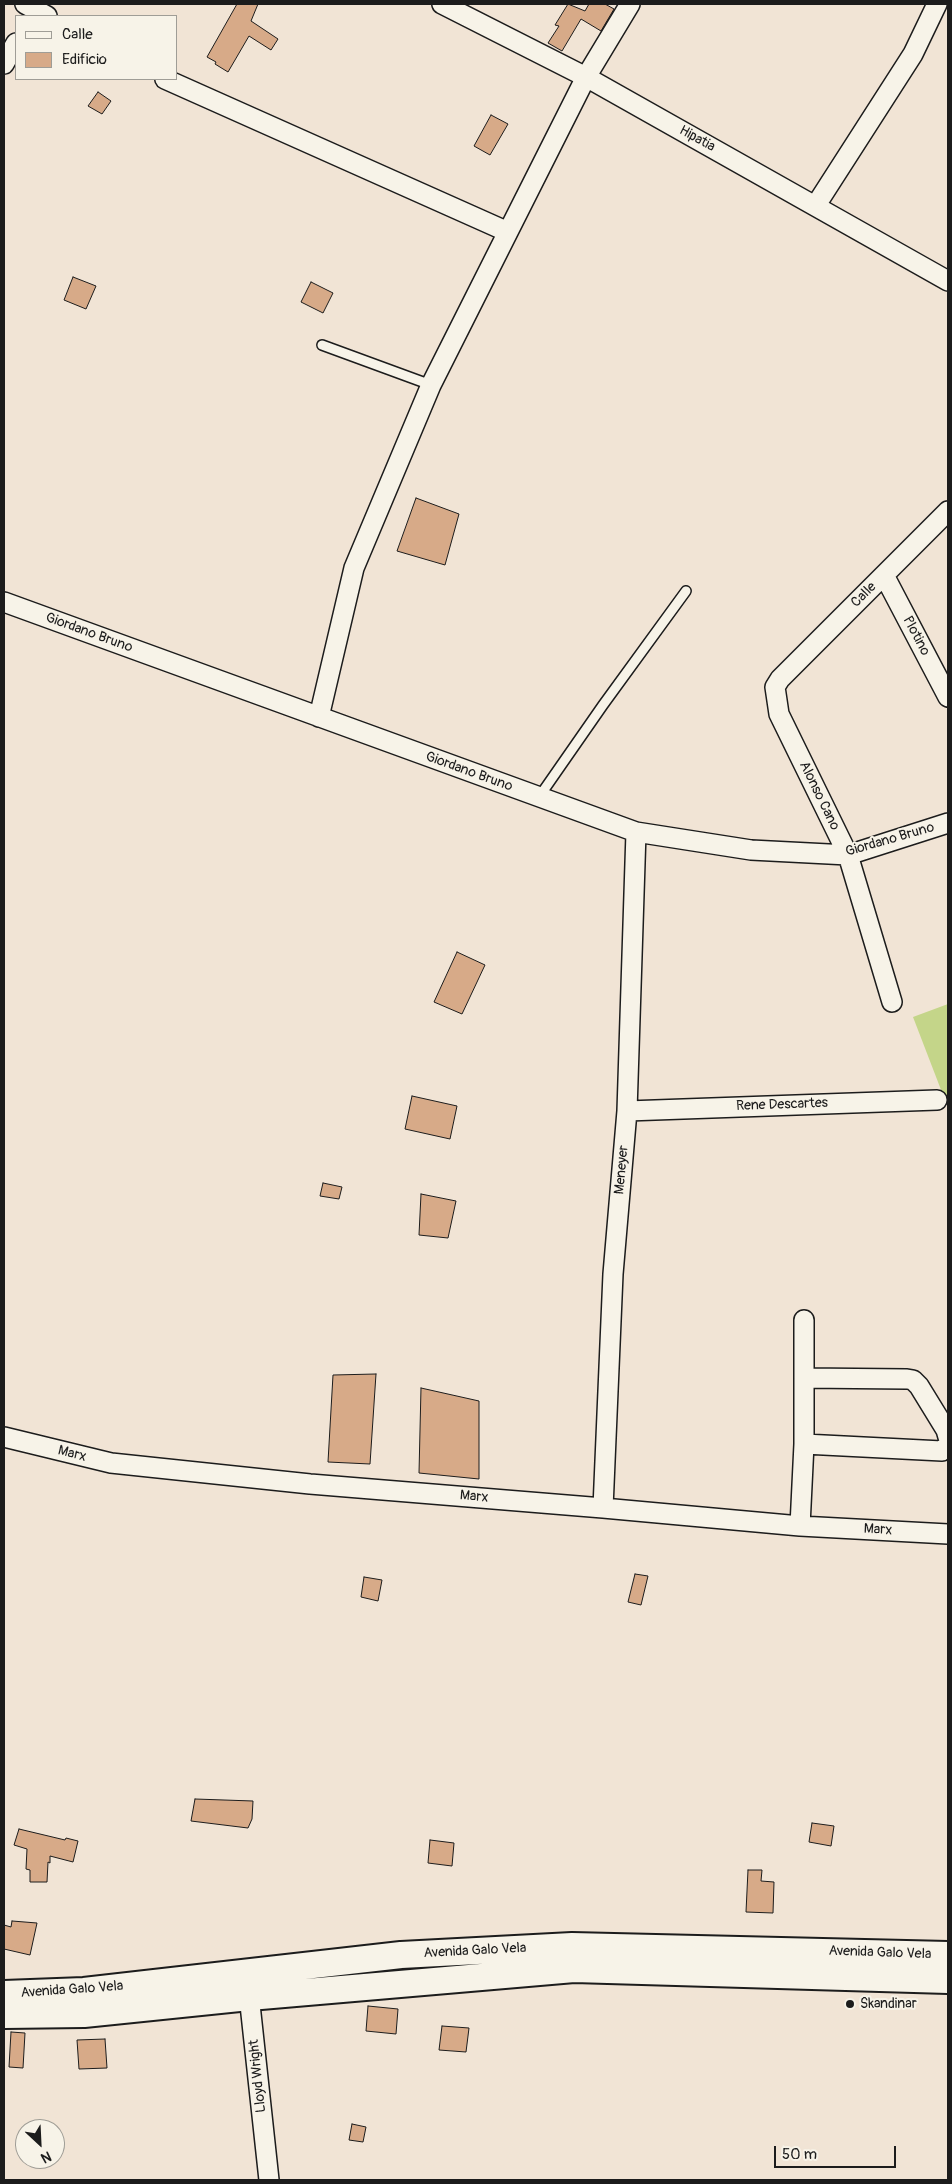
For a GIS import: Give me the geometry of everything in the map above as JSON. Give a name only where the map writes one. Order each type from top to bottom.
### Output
[{"type":"main road","name":"Avenida Galo Vela","points":[[4,2015],[84,2014],[401,1955],[573,1958],[844,1951],[948,1955]]},
{"type":"main road","points":[[843,1978],[844,1951]]},
{"type":"main road","name":"Avenida Galo Vela","points":[[573,1958],[843,1978],[948,1980]]},
{"type":"main road","name":"Avenida Galo Vela","points":[[4,1994],[248,1985]]},
{"type":"street","name":"Hipatia","points":[[442,4],[586,77],[948,281]]},
{"type":"street","points":[[319,718],[354,568],[431,385],[586,77],[630,4]]},
{"type":"street","points":[[816,205],[913,54],[937,4]]},
{"type":"street","points":[[4,64],[15,45]]},
{"type":"street","points":[[168,80],[508,232]]},
{"type":"street","name":"Calle","points":[[780,679],[948,511]]},
{"type":"street","name":"Plotino","points":[[884,575],[948,697]]},
{"type":"street","name":"Giordano Bruno","points":[[4,602],[636,832],[751,850],[848,855],[948,823]]},
{"type":"street","name":"Alonso Cano","points":[[780,679],[775,688],[778,714],[848,855],[892,1002]]},
{"type":"street","name":"Meneyer","points":[[604,1508],[613,1274],[627,1111],[636,832]]},
{"type":"street","name":"Rene Descartes","points":[[627,1111],[937,1100]]},
{"type":"street","points":[[800,1526],[804,1444],[804,1320]]},
{"type":"street","points":[[804,1378],[913,1380],[919,1386],[946,1430],[948,1437]]},
{"type":"street","name":"Marx","points":[[4,1436],[111,1463],[310,1484],[800,1526],[948,1534]]},
{"type":"street","points":[[804,1444],[942,1451],[948,1445]]},
{"type":"street","name":"Lloyd Wright","points":[[248,1985],[269,2180]]},
{"type":"lane","points":[[322,345],[431,385]]},
{"type":"lane","points":[[539,797],[686,591]]},
{"type":"green space","points":[[948,1004],[948,1108],[913,1017]]},
{"type":"building","points":[[237,4],[258,4],[251,21],[278,39],[271,50],[249,36],[228,72],[207,57]]},
{"type":"building","points":[[568,4],[585,11],[589,4],[605,4],[614,9],[601,31],[581,19],[562,51],[548,43],[559,26],[555,25]]},
{"type":"building","points":[[98,92],[111,101],[102,114],[88,106]]},
{"type":"building","points":[[491,115],[508,124],[490,155],[474,146]]},
{"type":"building","points":[[73,277],[96,286],[86,309],[64,300]]},
{"type":"building","points":[[311,282],[333,293],[323,313],[301,302]]},
{"type":"building","points":[[416,498],[459,514],[445,565],[397,551]]},
{"type":"building","points":[[457,952],[485,965],[462,1014],[434,1002]]},
{"type":"building","points":[[412,1096],[457,1106],[450,1139],[405,1129]]},
{"type":"building","points":[[323,1183],[342,1187],[339,1199],[320,1196]]},
{"type":"building","points":[[421,1194],[456,1201],[448,1238],[419,1235]]},
{"type":"building","points":[[376,1374],[370,1464],[328,1462],[333,1375]]},
{"type":"building","points":[[421,1388],[479,1401],[479,1479],[419,1473]]},
{"type":"building","points":[[635,1574],[648,1576],[641,1605],[628,1602]]},
{"type":"building","points":[[364,1577],[382,1580],[378,1601],[361,1597]]},
{"type":"building","points":[[195,1799],[253,1801],[252,1819],[248,1828],[191,1821]]},
{"type":"building","points":[[812,1823],[834,1826],[831,1846],[809,1842]]},
{"type":"building","points":[[19,1829],[65,1840],[66,1838],[78,1841],[73,1862],[50,1856],[47,1882],[30,1882],[30,1870],[26,1869],[27,1849],[14,1845]]},
{"type":"building","points":[[430,1840],[454,1843],[452,1866],[428,1863]]},
{"type":"building","points":[[748,1870],[762,1870],[761,1881],[774,1882],[773,1913],[746,1912]]},
{"type":"building","points":[[12,1921],[37,1923],[30,1955],[4,1949],[4,1925],[11,1927]]},
{"type":"building","points":[[368,2006],[398,2009],[396,2034],[366,2031]]},
{"type":"building","points":[[442,2026],[469,2028],[466,2052],[439,2050]]},
{"type":"building","points":[[11,2032],[25,2033],[23,2068],[9,2067]]},
{"type":"building","points":[[105,2039],[107,2068],[79,2069],[77,2040]]},
{"type":"building","points":[[352,2124],[366,2127],[363,2142],[349,2140]]},
{"type":"place","name":"Skandinar","points":[[850,2004]]}]
